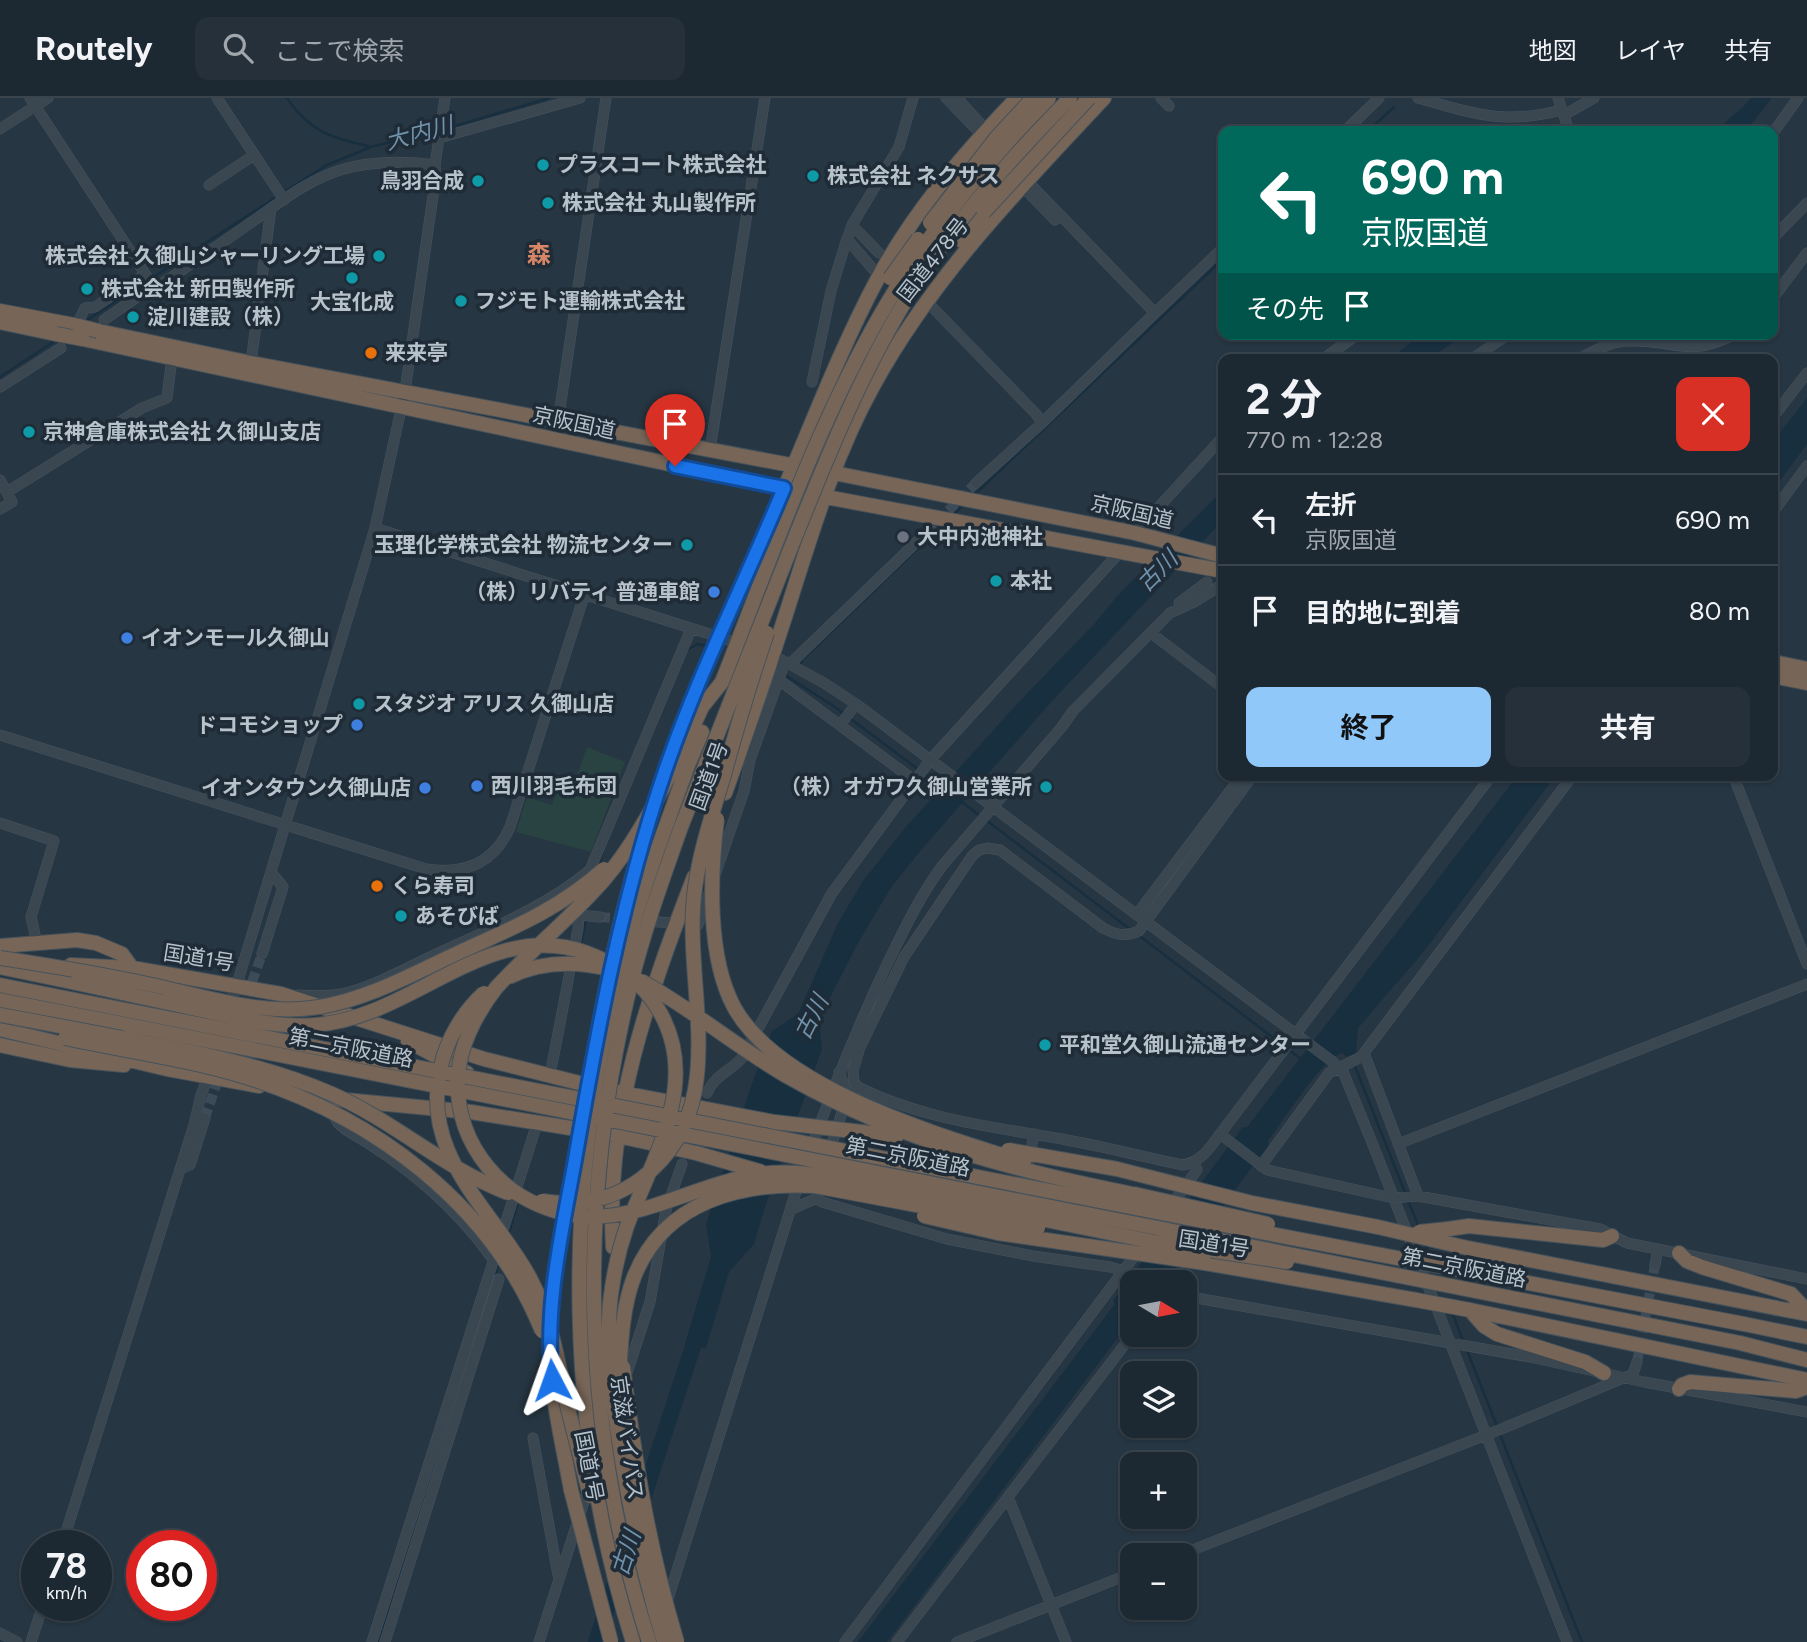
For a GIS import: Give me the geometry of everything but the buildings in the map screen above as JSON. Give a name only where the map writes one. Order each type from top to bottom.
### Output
[{"type":"highway","name":"国道478号","points":[[885,277],[935,192],[981,130],[1017,98]]},
{"type":"highway","points":[[793,465],[852,328],[885,277],[972,167],[1033,98]]},
{"type":"highway","points":[[618,1136],[601,1110],[606,1028],[630,932],[667,822],[824,427],[880,315],[914,261],[958,201],[1049,98]]},
{"type":"highway","points":[[0,1015],[222,1058],[275,1072],[362,1108],[472,1176],[529,1199],[567,1203],[594,1201],[634,1184],[665,1156],[680,1136],[694,1101],[699,1052],[692,937],[694,901],[705,838],[762,648],[856,392],[897,315],[941,247],[991,183],[1070,98]]},
{"type":"highway","points":[[931,302],[963,240],[984,212],[1089,98]]},
{"type":"highway","name":"国道478号","points":[[834,473],[872,387],[969,244],[1028,187],[1104,98]]},
{"type":"highway","name":"京阪国道","points":[[0,311],[79,330],[172,358],[784,488],[1214,574]]},
{"type":"highway","name":"京阪国道","points":[[0,322],[59,341],[79,330],[101,325],[251,363],[834,473],[1139,534],[1218,555]]},
{"type":"highway","name":"国道1号","points":[[677,1642],[661,1590],[640,1490],[618,1324],[612,1188],[618,1136],[588,1086],[619,934],[643,837],[678,734],[793,465]]},
{"type":"highway","name":"国道1号","points":[[611,1642],[570,1490],[554,1394],[550,1338],[554,1281],[580,1129],[625,1093],[637,1035],[655,978],[783,660],[819,493],[834,473]]},
{"type":"highway","points":[[601,1110],[631,983],[661,882],[703,770],[819,493]]},
{"type":"highway","points":[[1778,663],[1807,668]]},
{"type":"highway","points":[[1778,677],[1807,683]]},
{"type":"highway","points":[[722,682],[702,707],[692,733],[648,816],[613,869],[594,892],[496,988],[477,1015],[464,1041],[458,1070],[458,1100],[472,1144],[481,1157],[503,1183],[545,1209],[574,1216],[596,1218],[647,1209],[747,1177],[791,1172],[851,1180],[1154,1242]]},
{"type":"highway","points":[[729,756],[716,829],[715,934],[721,974],[727,991],[741,1020],[751,1032],[764,1045],[803,1072],[857,1101],[897,1118],[944,1137],[1143,1196]]},
{"type":"highway","points":[[0,959],[77,969],[263,1008],[300,1009],[338,1004],[412,974],[532,919],[569,898],[604,869],[620,851],[664,786]]},
{"type":"highway","points":[[0,946],[69,940],[96,943],[122,954],[132,968]]},
{"type":"highway","points":[[0,967],[251,1020],[302,1026],[330,1024],[366,1015],[400,1001],[472,962],[510,949],[545,945],[577,949],[593,955],[624,971],[650,997],[673,1047],[676,1084],[670,1121],[627,1227],[611,1290],[609,1347],[622,1462],[641,1560],[664,1642]]},
{"type":"highway","name":"国道1号","points":[[0,959],[132,968],[237,985],[281,994],[484,1059],[588,1086],[774,1122],[1043,1155],[1171,1181],[1252,1203],[1384,1228],[1463,1247],[1807,1312]]},
{"type":"highway","points":[[623,1611],[566,1400],[554,1341],[541,1302],[521,1263],[457,1170],[446,1148],[437,1113],[438,1077],[456,1027],[480,996],[495,984],[516,974],[532,968],[567,963],[623,973],[656,990],[791,1079],[881,1124],[990,1162],[1450,1266]]},
{"type":"highway","name":"第二京阪道路","points":[[0,985],[1151,1211],[1807,1335]]},
{"type":"highway","name":"第二京阪道路","points":[[0,1000],[1163,1228],[1807,1358]]},
{"type":"highway","points":[[370,1021],[460,1070],[500,1088],[525,1096],[704,1133],[786,1170],[864,1200]]},
{"type":"highway","points":[[0,1022],[244,1076],[320,1106],[382,1140],[457,1201],[492,1243],[532,1307],[566,1400]]},
{"type":"highway","name":"国道1号","points":[[0,1029],[167,1069],[324,1098],[471,1112],[618,1136],[696,1153],[864,1200],[998,1233],[1205,1263],[1416,1300],[1807,1380]]},
{"type":"highway","points":[[0,1045],[70,1060],[167,1069]]},
{"type":"highway","points":[[588,1086],[598,1102],[606,1108],[601,1110]]},
{"type":"highway","name":"京滋バイパス","points":[[601,1110],[588,1136],[580,1231],[580,1326],[601,1516],[633,1642]]},
{"type":"highway","name":"京滋バイパス","points":[[601,1110],[595,1232],[594,1324],[597,1374],[607,1468],[616,1514],[631,1579],[651,1642]]},
{"type":"highway","points":[[622,1462],[620,1354],[623,1323],[633,1279],[652,1244],[677,1219],[714,1198],[752,1187],[816,1186],[995,1221],[1154,1242],[1447,1287]]},
{"type":"highway","points":[[1384,1228],[1425,1232],[1469,1226],[1603,1240],[1612,1236]]},
{"type":"highway","points":[[1679,1254],[1687,1261],[1702,1267],[1791,1294],[1797,1297],[1807,1312]]},
{"type":"highway","points":[[1470,1310],[1484,1326],[1497,1334],[1585,1362],[1604,1373]]},
{"type":"highway","points":[[1679,1389],[1690,1382],[1796,1391],[1807,1387]]},
{"type":"street","points":[[0,129],[33,102],[48,98]]},
{"type":"street","points":[[217,98],[284,200]]},
{"type":"street","points":[[67,1530],[201,1095],[209,1077],[374,528],[405,391],[445,98]]},
{"type":"street","points":[[439,136],[580,98]]},
{"type":"street","points":[[558,422],[606,98]]},
{"type":"street","points":[[710,450],[765,98]]},
{"type":"street","points":[[812,382],[831,291],[852,225],[899,147],[914,98]]},
{"type":"street","points":[[1161,98],[1169,106]]},
{"type":"street","points":[[1350,126],[1379,98]]},
{"type":"street","points":[[1418,98],[1502,118],[1532,118],[1563,113],[1594,98]]},
{"type":"street","points":[[1558,98],[1567,126]]},
{"type":"street","points":[[1778,126],[1798,98]]},
{"type":"street","points":[[951,99],[981,130]]},
{"type":"street","points":[[33,102],[153,286]]},
{"type":"street","points":[[209,185],[254,155]]},
{"type":"street","points":[[101,325],[153,286],[163,283],[271,208],[324,176],[346,168],[400,163],[436,170]]},
{"type":"street","points":[[1028,187],[1055,220],[1061,216],[1155,313]]},
{"type":"street","points":[[1778,233],[1807,203]]},
{"type":"street","points":[[251,363],[271,208]]},
{"type":"street","points":[[852,225],[879,253]]},
{"type":"street","points":[[847,239],[885,277]]},
{"type":"street","points":[[976,483],[1042,424],[1218,253]]},
{"type":"street","points":[[1778,291],[1807,253]]},
{"type":"street","points":[[79,330],[85,308],[95,307],[145,274]]},
{"type":"street","points":[[931,302],[960,327],[958,334],[1036,414],[1042,424]]},
{"type":"street","points":[[1330,354],[1350,340]]},
{"type":"street","points":[[1479,354],[1500,340]]},
{"type":"street","points":[[1701,340],[1703,346]]},
{"type":"street","points":[[1588,354],[1610,343],[1629,341],[1688,348],[1719,340]]},
{"type":"street","points":[[0,387],[59,341]]},
{"type":"street","points":[[0,509],[10,497],[142,408],[167,398],[172,358]]},
{"type":"street","points":[[1778,411],[1807,373]]},
{"type":"street","points":[[1139,534],[1218,443]]},
{"type":"street","points":[[1778,505],[1807,466]]},
{"type":"street","points":[[0,480],[10,497]]},
{"type":"street","points":[[907,553],[925,526],[925,515]]},
{"type":"street","points":[[374,528],[783,660],[856,704],[1338,1064],[1396,1198],[1451,1343],[1489,1433],[1567,1642]]},
{"type":"street","points":[[694,924],[698,925],[744,790],[750,760],[779,680],[783,660],[927,533]]},
{"type":"street","points":[[707,1093],[712,1082],[742,1058],[832,893],[915,781],[1123,554]]},
{"type":"street","points":[[651,1642],[796,1191],[839,1072],[865,1009],[924,891],[990,806],[1062,728],[1073,711],[1151,633],[1174,606],[1190,597],[1214,574]]},
{"type":"street","points":[[1170,613],[1218,587]]},
{"type":"street","points":[[0,735],[426,869],[442,872],[461,870],[486,860],[502,844],[510,827],[584,596]]},
{"type":"street","points":[[281,994],[343,994],[531,910],[568,888],[590,870],[691,629]]},
{"type":"street","points":[[1151,633],[1218,684]]},
{"type":"street","points":[[779,680],[915,781]]},
{"type":"street","points":[[841,724],[856,704]]},
{"type":"street","points":[[1238,781],[1142,917],[1139,931],[1125,935],[1103,928],[1000,850],[979,850],[954,881],[899,967],[854,1063],[853,1082],[858,1087],[905,1107],[936,1117],[1183,1165],[1193,1162],[1205,1154],[1220,1135],[1487,781]]},
{"type":"street","points":[[1142,917],[1248,781]]},
{"type":"street","points":[[1260,1165],[1329,1073],[1338,1064],[1362,1055],[1568,781]]},
{"type":"street","points":[[1734,781],[1807,964]]},
{"type":"street","points":[[0,823],[54,841],[31,917],[37,943]]},
{"type":"street","points":[[262,954],[284,887],[271,872]]},
{"type":"street","points":[[552,1065],[579,915],[577,902],[568,888]]},
{"type":"street","points":[[579,915],[600,917]]},
{"type":"street","points":[[648,921],[671,923]]},
{"type":"street","points":[[1398,1144],[1807,984]]},
{"type":"street","points":[[1362,1055],[1416,1196]]},
{"type":"street","points":[[839,1072],[848,1095]]},
{"type":"street","points":[[817,1198],[848,1095],[858,1087]]},
{"type":"street","points":[[324,1098],[338,1123],[407,1169],[454,1212],[492,1258]]},
{"type":"street","points":[[180,1169],[190,1165],[205,1118]]},
{"type":"street","points":[[372,1642],[492,1258],[535,1130]]},
{"type":"street","points":[[1012,1251],[1034,1135]]},
{"type":"street","points":[[1220,1135],[1267,1170],[1396,1198],[1416,1196],[1600,1229],[1627,1243],[1807,1279]]},
{"type":"street","points":[[1126,1270],[1197,1170],[1193,1162]]},
{"type":"street","points":[[539,1642],[650,1302],[666,1210],[682,1164]]},
{"type":"street","points":[[792,1209],[817,1198]]},
{"type":"street","points":[[817,1198],[830,1205],[947,1239],[1110,1267],[1120,1278],[845,1642]]},
{"type":"street","points":[[1655,1265],[1658,1249]]},
{"type":"street","points":[[385,1642],[499,1279]]},
{"type":"street","points":[[1197,1298],[1475,1347],[1807,1412]]},
{"type":"street","points":[[480,1300],[491,1304]]},
{"type":"street","points":[[897,1642],[1122,1348]]},
{"type":"street","points":[[1197,1548],[1504,1428],[1633,1374],[1637,1365],[1637,1376],[1644,1382]]},
{"type":"street","points":[[533,1438],[559,1579]]},
{"type":"street","points":[[433,1448],[444,1452]]},
{"type":"street","points":[[1008,1497],[1066,1642]]},
{"type":"street","points":[[957,1642],[1120,1578]]},
{"type":"street","points":[[387,1595],[398,1599]]},
{"type":"street","points":[[32,1642],[38,1621]]},
{"type":"street","points":[[0,1633],[18,1642]]},
{"type":"green space","points":[[587,747],[625,762],[591,852],[516,832],[527,797],[552,805],[560,781],[574,784]]},
{"type":"water","points":[[1751,98],[1772,98],[1750,126],[1721,126]]},
{"type":"water","points":[[1413,340],[1456,340],[1436,354],[1397,354]]},
{"type":"water","points":[[1807,398],[1807,444],[1778,483],[1778,435]]},
{"type":"water","points":[[1218,495],[1218,525],[1052,701],[890,889],[858,943],[819,1019],[822,1049],[754,1244],[729,1272],[706,1348],[685,1344],[711,1257],[706,1224],[772,1031],[798,1014],[838,923],[863,881],[905,828],[1118,595]]},
{"type":"water","points":[[1513,781],[1552,781],[1425,950],[1358,1028],[1356,1053],[1346,1057],[1343,1053],[1325,1065],[1175,1270],[1136,1270],[1243,1127],[1247,1127]]},
{"type":"water","points":[[1120,1292],[1120,1335],[887,1642],[858,1642],[1115,1304],[1113,1301]]},
{"type":"waterway","points":[[287,98],[313,126],[332,136],[368,146]]},
{"type":"waterway","name":"大内川","points":[[445,129],[549,98]]},
{"type":"waterway","points":[[1373,126],[1394,107]]},
{"type":"waterway","points":[[284,192],[327,165],[371,147],[438,130]]},
{"type":"waterway","points":[[152,278],[278,196]]},
{"type":"waterway","points":[[974,495],[1218,264]]},
{"type":"waterway","points":[[84,322],[146,282]]},
{"type":"waterway","points":[[0,377],[58,339]]},
{"type":"waterway","points":[[954,514],[964,504]]},
{"type":"waterway","points":[[800,666],[803,659],[944,523]]},
{"type":"waterway","points":[[688,649],[698,644],[707,646]]},
{"type":"waterway","points":[[785,675],[835,707],[919,770]]},
{"type":"waterway","points":[[924,774],[944,789]]},
{"type":"waterway","points":[[961,801],[980,816]]},
{"type":"waterway","points":[[986,820],[1131,930]]},
{"type":"waterway","points":[[599,866],[604,848]]},
{"type":"waterway","points":[[580,947],[586,920]]},
{"type":"waterway","points":[[1137,934],[1301,1059]]},
{"type":"waterway","points":[[572,985],[575,971]]},
{"type":"waterway","points":[[1354,1064],[1406,1195]]},
{"type":"waterway","points":[[1408,1201],[1419,1227]]},
{"type":"waterway","points":[[508,1236],[518,1202]]},
{"type":"waterway","points":[[1425,1243],[1431,1260]]},
{"type":"waterway","points":[[466,1362],[499,1262]]},
{"type":"waterway","points":[[1452,1312],[1463,1341]]},
{"type":"waterway","name":"古川","points":[[596,1642],[700,1325]]},
{"type":"waterway","points":[[1466,1348],[1497,1426]]},
{"type":"waterway","points":[[1499,1432],[1582,1642]]},
{"type":"waterway","points":[[378,1642],[416,1518]]},
{"type":"tunnel","points":[[927,532],[976,483]]},
{"type":"tunnel","points":[[600,917],[627,919]]},
{"type":"tunnel","points":[[242,1010],[262,954]]},
{"type":"tunnel","points":[[205,1118],[220,1074]]},
{"type":"tunnel","points":[[1637,1362],[1655,1265]]},
{"type":"place","name":"プラスコート株式会社","points":[[543,165]]},
{"type":"place","name":"株式会社 ネクサス","points":[[813,176]]},
{"type":"place","name":"鳥羽合成","points":[[478,181]]},
{"type":"place","name":"株式会社 丸山製作所","points":[[548,203]]},
{"type":"place","name":"株式会社 久御山シャーリング工場","points":[[379,256]]},
{"type":"place","name":"大宝化成","points":[[352,278]]},
{"type":"place","name":"株式会社 新田製作所","points":[[87,289]]},
{"type":"place","name":"フジモト運輸株式会社","points":[[461,301]]},
{"type":"place","name":"淀川建設（株）","points":[[133,317]]},
{"type":"place","name":"来来亭","points":[[371,353]]},
{"type":"place","name":"京神倉庫株式会社 久御山支店","points":[[29,432]]},
{"type":"place","name":"大中内池神社","points":[[903,537]]},
{"type":"place","name":"玉理化学株式会社 物流センター","points":[[687,545]]},
{"type":"place","name":"本社","points":[[996,581]]},
{"type":"place","name":"（株）リバティ 普通車館","points":[[714,592]]},
{"type":"place","name":"イオンモール久御山","points":[[127,638]]},
{"type":"place","name":"スタジオ アリス 久御山店","points":[[359,704]]},
{"type":"place","name":"ドコモショップ","points":[[357,725]]},
{"type":"place","name":"西川羽毛布団","points":[[477,786]]},
{"type":"place","name":"（株）オガワ久御山営業所","points":[[1046,787]]},
{"type":"place","name":"イオンタウン久御山店","points":[[425,788]]},
{"type":"place","name":"くら寿司","points":[[377,886]]},
{"type":"place","name":"あそびば","points":[[401,916]]},
{"type":"place","name":"平和堂久御山流通センター","points":[[1045,1045]]},
{"type":"district","name":"森","points":[[539,255]]},
{"type":"route","points":[[552,1380],[551,1310],[557,1265],[606,994],[643,837],[695,691],[784,488],[675,466]]}]
